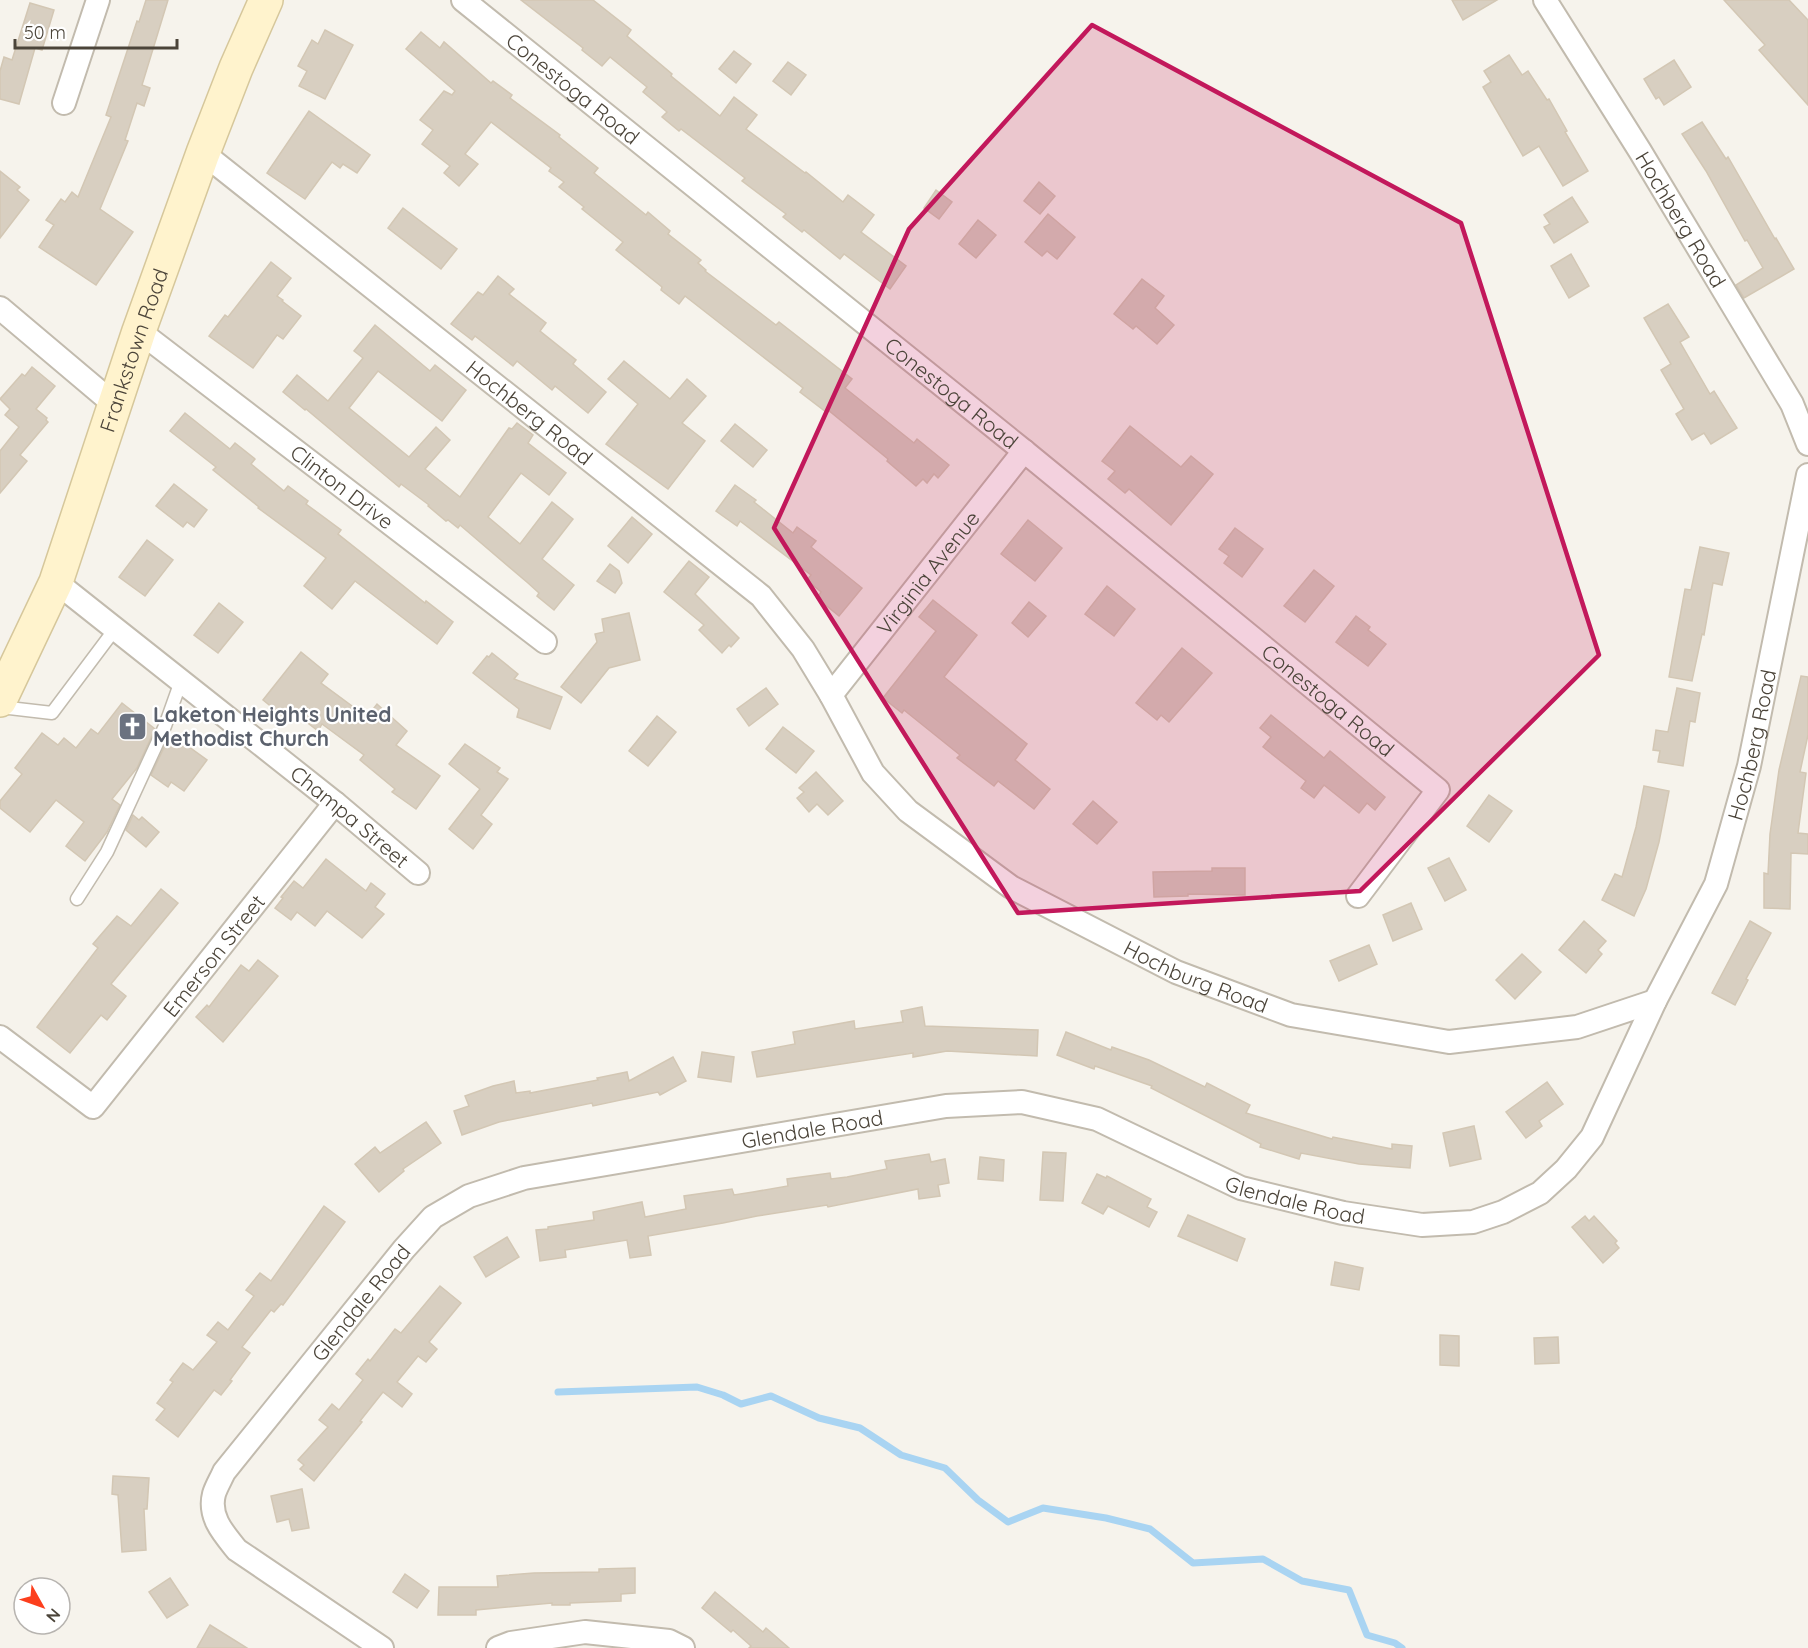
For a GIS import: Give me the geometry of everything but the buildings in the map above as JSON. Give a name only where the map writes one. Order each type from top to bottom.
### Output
[{"type":"main road","name":"Frankstown Road","points":[[0,700],[56,582],[139,331],[203,153],[236,68],[267,0]]},
{"type":"street","points":[[64,103],[98,0]]},
{"type":"street","name":"Conestoga Road","points":[[463,0],[1024,451],[1438,790],[1358,896]]},
{"type":"street","name":"Hochberg Road","points":[[1545,0],[1646,161],[1792,404],[1808,444]]},
{"type":"street","name":"Hochberg Road","points":[[203,153],[761,596],[803,648],[831,695]]},
{"type":"street","points":[[0,308],[115,405]]},
{"type":"street","name":"Clinton Drive","points":[[139,331],[545,642]]},
{"type":"street","name":"Virginia Avenue","points":[[831,695],[1024,451]]},
{"type":"street","name":"Hochberg Road","points":[[1655,1001],[1716,884],[1749,766],[1808,475]]},
{"type":"street","name":"Champa Street","points":[[56,582],[335,803],[418,873]]},
{"type":"street","name":"Hochburg Road","points":[[831,695],[873,773],[908,812],[1011,887],[1176,972],[1292,1015],[1449,1042],[1577,1027],[1655,1001]]},
{"type":"street","name":"Emerson Street","points":[[0,1037],[93,1107],[335,803]]},
{"type":"street","name":"Glendale Road","points":[[382,1648],[237,1550],[220,1531],[213,1511],[214,1494],[224,1472],[404,1248],[433,1217],[469,1196],[524,1178],[946,1106],[1022,1102],[1097,1119],[1241,1188],[1343,1213],[1422,1225],[1473,1222],[1503,1212],[1540,1193],[1566,1169],[1592,1137],[1655,1001]]},
{"type":"street","points":[[498,1648],[511,1642],[585,1632],[669,1641],[683,1648]]},
{"type":"lane","points":[[0,708],[52,712],[115,629]]},
{"type":"lane","points":[[77,899],[107,852],[165,726],[181,681]]},
{"type":"highlighted area","points":[[1092,25],[1461,223],[1599,655],[1360,891],[1018,913],[774,528],[909,229]]},
{"type":"waterway","points":[[558,1392],[697,1387],[723,1395],[741,1404],[771,1396],[819,1418],[860,1428],[901,1455],[945,1468],[978,1500],[1008,1522],[1043,1508],[1106,1518],[1150,1529],[1193,1563],[1263,1559],[1302,1581],[1349,1590],[1367,1635],[1395,1643],[1402,1648]]},
{"type":"place","name":"Laketon Heights United Methodist Church","points":[[132,726]]}]
